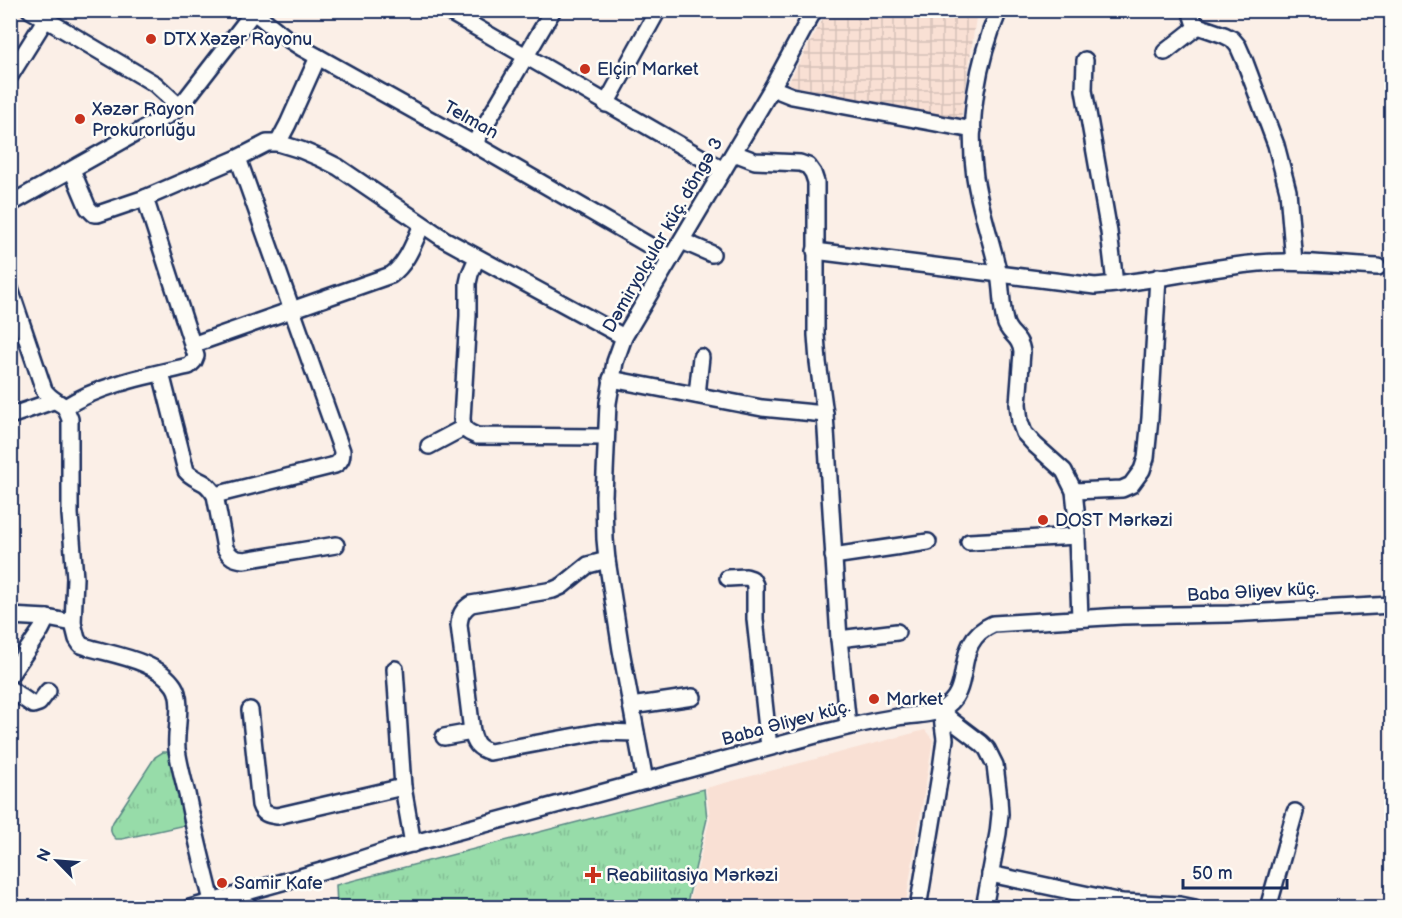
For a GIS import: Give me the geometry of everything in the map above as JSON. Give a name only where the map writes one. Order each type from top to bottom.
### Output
[{"type":"street","points":[[30,10],[142,76],[164,91],[179,106]]},
{"type":"street","points":[[474,144],[553,10]]},
{"type":"street","points":[[606,104],[658,10]]},
{"type":"street","name":"Dəmiryolçular küç. döngə 3","points":[[645,781],[607,560],[604,496],[605,437],[611,379],[624,337],[734,153],[814,10]]},
{"type":"street","points":[[999,10],[987,41],[975,95],[972,150],[975,178],[999,274],[1005,325],[1021,344],[1018,404],[1020,422],[1024,433],[1064,471],[1074,491],[1080,618]]},
{"type":"street","points":[[1190,10],[1198,26],[1232,39],[1245,62],[1276,145],[1288,191],[1294,262]]},
{"type":"street","points":[[10,204],[162,119],[179,106],[254,11]]},
{"type":"street","name":"Telman","points":[[254,11],[285,37],[318,57],[671,258]]},
{"type":"street","points":[[447,11],[723,170]]},
{"type":"street","points":[[10,76],[45,20]]},
{"type":"street","points":[[1165,52],[1198,26]]},
{"type":"street","points":[[278,143],[318,57]]},
{"type":"street","points":[[1085,60],[1084,90],[1109,232],[1115,284]]},
{"type":"street","points":[[771,88],[792,96],[973,130]]},
{"type":"street","points":[[72,170],[88,208],[94,214],[98,214],[145,198],[267,143],[278,143],[338,167],[422,225],[477,258],[624,337]]},
{"type":"street","points":[[734,153],[755,161],[800,163],[808,166],[816,182],[816,335],[825,414],[839,639],[848,726]]},
{"type":"street","points":[[215,495],[335,465],[342,457],[338,440],[238,158]]},
{"type":"street","points":[[10,416],[189,366],[194,361],[196,356],[145,198]]},
{"type":"street","points":[[192,345],[391,275],[404,261],[422,225]]},
{"type":"street","points":[[682,241],[712,254]]},
{"type":"street","points":[[815,251],[1095,286],[1261,263],[1294,262],[1378,267]]},
{"type":"street","points":[[477,258],[468,283],[463,428],[477,436],[605,437]]},
{"type":"street","points":[[1074,491],[1122,489],[1131,485],[1142,470],[1146,458],[1149,428],[1158,277]]},
{"type":"street","points":[[10,289],[44,390],[59,404],[70,419],[70,514],[75,578],[72,623],[77,639],[81,645],[143,664],[165,676],[175,687],[179,704],[177,750],[212,901]]},
{"type":"street","points":[[697,395],[701,357]]},
{"type":"street","points":[[161,373],[186,471],[191,477],[204,483],[215,495],[225,548],[229,555],[244,560],[336,545]]},
{"type":"street","points":[[611,379],[762,408],[825,414]]},
{"type":"street","points":[[429,446],[463,428]]},
{"type":"street","points":[[969,542],[1077,536]]},
{"type":"street","points":[[833,556],[928,542]]},
{"type":"street","points":[[607,560],[588,565],[562,586],[553,590],[471,604],[464,608],[460,615],[459,625],[472,732],[474,743],[480,749],[490,752],[598,732],[636,733]]},
{"type":"street","points":[[728,578],[747,577],[752,579],[755,585],[755,619],[769,747]]},
{"type":"street","name":"Baba Əliyev küç.","points":[[190,908],[413,844],[848,726],[941,710],[956,697],[971,641],[984,628],[993,624],[1138,615],[1229,614],[1392,605]]},
{"type":"street","points":[[10,616],[47,618],[72,623]]},
{"type":"street","points":[[10,675],[47,618]]},
{"type":"street","points":[[839,639],[897,632]]},
{"type":"street","points":[[395,669],[403,787],[413,844]]},
{"type":"street","points":[[10,689],[33,705],[39,703],[48,691]]},
{"type":"street","points":[[631,706],[693,698]]},
{"type":"street","points":[[250,710],[260,805],[262,811],[267,815],[277,816],[403,787]]},
{"type":"street","points":[[941,710],[952,722],[987,749],[995,765],[1000,814],[984,908]]},
{"type":"street","points":[[918,908],[945,739],[941,710]]},
{"type":"street","points":[[444,737],[472,732]]},
{"type":"street","points":[[1268,908],[1295,812]]},
{"type":"street","points":[[990,874],[1122,902],[1195,908]]},
{"type":"shaded area","points":[[827,11],[977,11],[961,120],[787,85]]},
{"type":"shaded area","points":[[925,730],[933,740],[905,907],[688,907],[710,818],[706,788]]},
{"type":"green space","points":[[167,752],[172,758],[185,825],[116,839],[111,831],[113,822],[155,757]]},
{"type":"green space","points":[[704,789],[707,819],[686,907],[337,907],[336,885]]},
{"type":"place","name":"DTX Xəzər Rayonu","points":[[151,39]]},
{"type":"place","name":"Elçin Market","points":[[585,69]]},
{"type":"place","name":"Xəzər Rayon Prokurorluğu","points":[[80,119]]},
{"type":"place","name":"DOST Mərkəzi","points":[[1043,520]]},
{"type":"place","name":"Market","points":[[874,699]]},
{"type":"place","name":"Reabilitasiya Mərkəzi","points":[[593,875]]},
{"type":"place","name":"Samir Kafe","points":[[222,883]]}]
